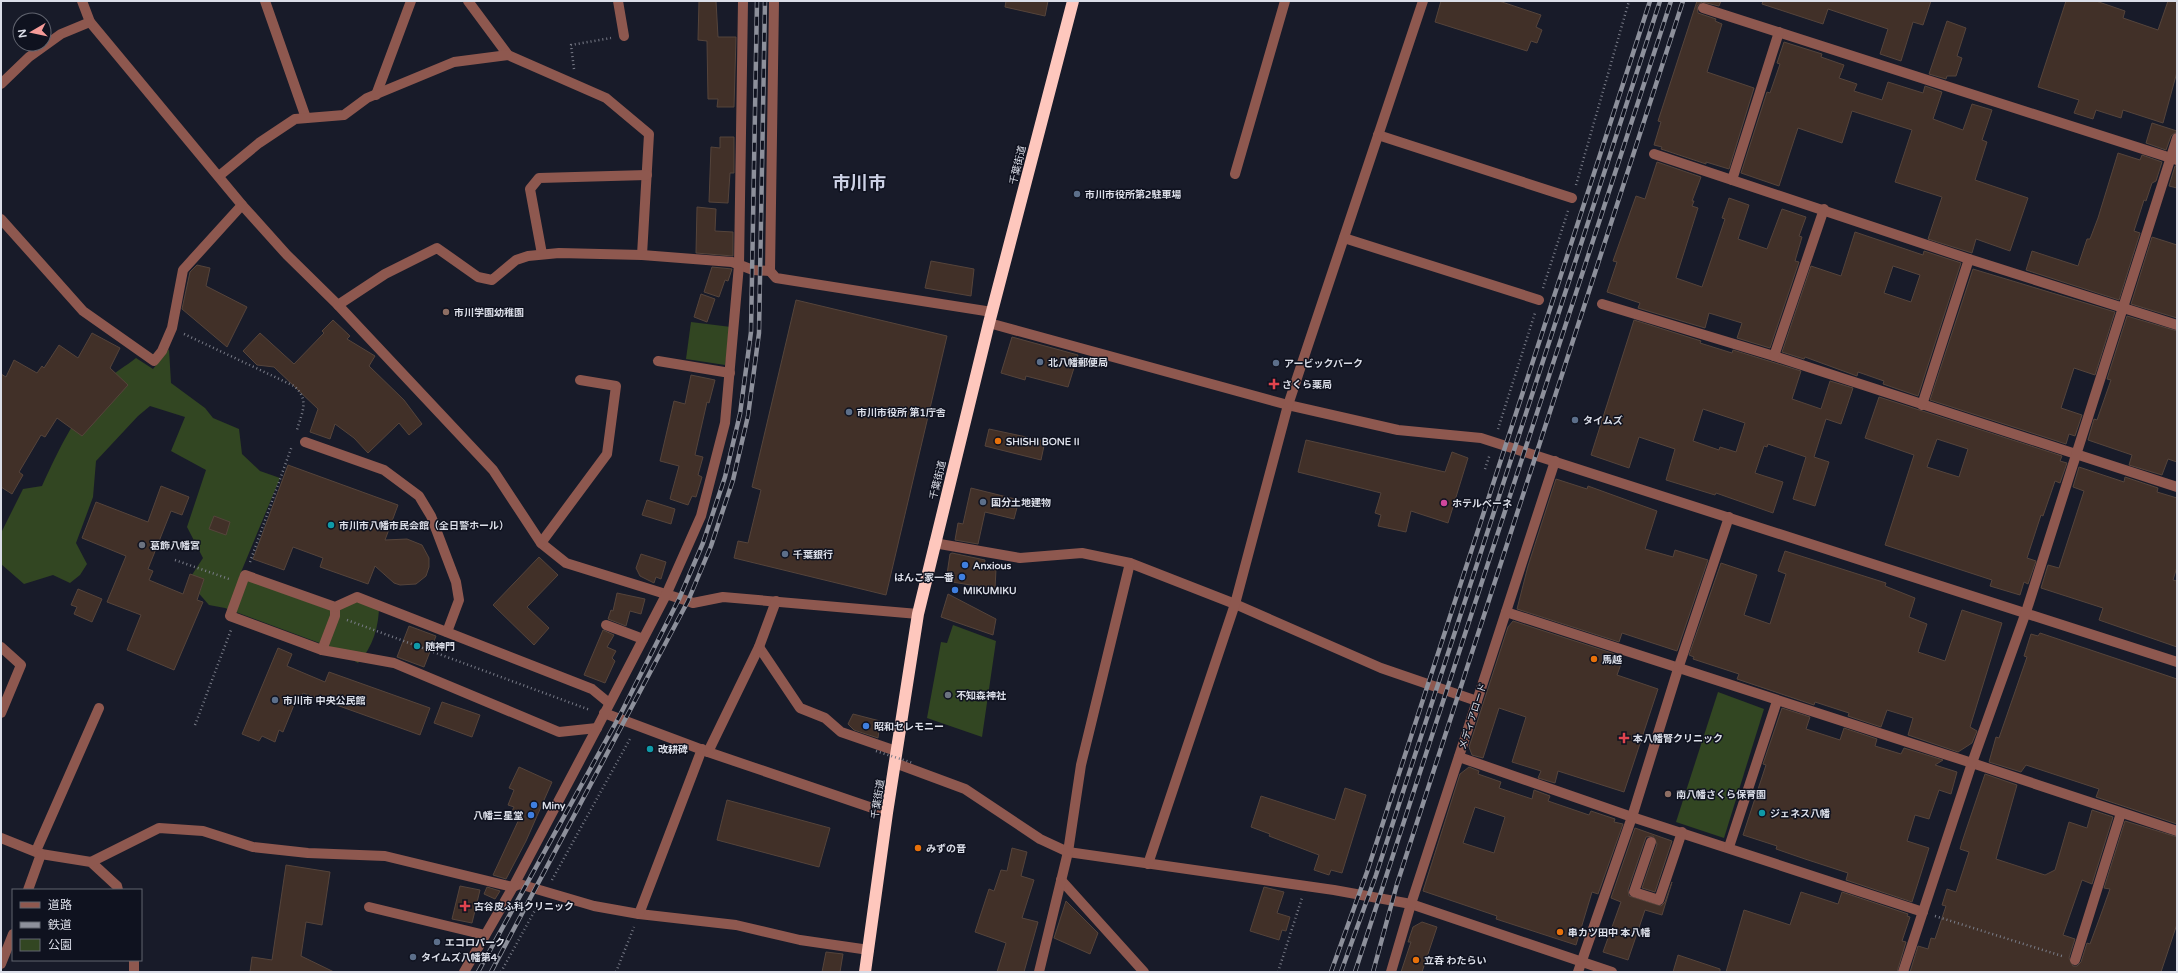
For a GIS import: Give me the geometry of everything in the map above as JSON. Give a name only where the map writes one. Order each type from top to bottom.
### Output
[{"type":"highway","name":"千葉街道","points":[[865,972],[887,813],[918,614],[934,543],[991,317],[1073,1]]},
{"type":"street","points":[[82,1],[90,22],[242,205],[287,255],[338,305],[493,470],[541,543],[566,563],[693,603],[723,597],[918,614]]},
{"type":"street","points":[[265,1],[306,118]]},
{"type":"street","points":[[376,95],[412,1]]},
{"type":"street","points":[[468,1],[508,55],[606,98],[649,134],[642,255]]},
{"type":"street","points":[[618,1],[624,36]]},
{"type":"street","points":[[464,972],[513,887],[598,728],[609,703],[666,595],[701,516],[725,423],[739,265],[743,1]]},
{"type":"street","points":[[774,1],[770,271],[776,278],[991,317],[1288,405],[1398,430],[1481,438],[2026,612],[2177,662]]},
{"type":"street","points":[[1235,174],[1285,1]]},
{"type":"street","points":[[1148,864],[1234,604],[1288,405],[1423,1]]},
{"type":"street","points":[[1703,8],[2174,159]]},
{"type":"street","points":[[1,84],[29,57],[61,34],[90,22]]},
{"type":"street","points":[[1732,180],[1779,32]]},
{"type":"street","points":[[219,176],[259,143],[295,119],[344,115],[367,98],[454,62],[508,55]]},
{"type":"street","points":[[1378,135],[1572,198]]},
{"type":"street","points":[[1904,972],[1972,763],[2026,612],[2123,307],[2174,159],[2177,138]]},
{"type":"street","points":[[1654,154],[1824,209],[1969,259],[2177,324]]},
{"type":"street","points":[[542,254],[530,189],[540,178],[647,176]]},
{"type":"street","points":[[1,219],[5,233],[83,311],[154,361],[162,351],[172,328],[183,270],[242,205]]},
{"type":"street","points":[[1774,356],[1824,209]]},
{"type":"street","points":[[1344,238],[1539,300]]},
{"type":"street","points":[[338,305],[385,274],[437,248],[478,277],[492,280],[516,260],[528,256],[559,253],[642,255],[732,262],[753,270],[770,271]]},
{"type":"street","points":[[1922,405],[1969,259]]},
{"type":"street","points":[[1602,304],[1774,356],[2177,487]]},
{"type":"street","points":[[658,361],[730,373]]},
{"type":"street","points":[[541,543],[607,454],[616,386],[580,380]]},
{"type":"street","points":[[304,442],[384,470],[419,496],[431,516],[456,582],[459,600],[447,632]]},
{"type":"street","name":"メディアロード","points":[[1391,972],[1411,904],[1555,461]]},
{"type":"street","points":[[1580,967],[1632,817],[1678,669],[1729,517]]},
{"type":"street","points":[[934,543],[1020,558],[1082,553],[1130,563],[1234,604],[1381,668],[1477,702]]},
{"type":"street","points":[[1039,972],[1068,852],[1081,765],[1130,563]]},
{"type":"street","points":[[335,611],[244,579],[230,616],[322,650],[394,663],[559,732],[598,728]]},
{"type":"street","points":[[322,650],[335,611],[357,597],[592,689],[609,703]]},
{"type":"street","points":[[639,914],[705,750],[759,647],[776,601]]},
{"type":"street","points":[[1506,612],[2177,831]]},
{"type":"street","points":[[606,625],[643,639]]},
{"type":"street","points":[[1,647],[21,665],[1,713]]},
{"type":"street","points":[[759,647],[800,708],[825,718],[842,732],[966,789],[1040,839],[1068,852],[1334,890],[1411,904],[1580,967],[1612,972]]},
{"type":"street","points":[[1729,847],[1777,701]]},
{"type":"street","points":[[28,889],[38,852],[99,708]]},
{"type":"street","points":[[604,713],[619,717],[637,726],[887,813]]},
{"type":"street","points":[[1459,757],[1632,817],[1729,847],[1923,912]]},
{"type":"street","points":[[2075,960],[2121,813]]},
{"type":"street","points":[[91,862],[158,828],[203,831],[253,847],[308,853],[385,856],[513,887],[519,884],[594,906],[639,914],[736,925],[800,940],[868,950]]},
{"type":"street","points":[[1651,842],[1634,892],[1659,900],[1682,832]]},
{"type":"street","points":[[1,838],[38,852],[91,862],[117,886],[118,889]]},
{"type":"street","points":[[1061,880],[1144,972]]},
{"type":"street","points":[[369,907],[485,935]]},
{"type":"street","points":[[1,964],[12,936]]},
{"type":"street","points":[[134,961],[134,972]]},
{"type":"path","points":[[1497,432],[1572,198],[1629,1]]},
{"type":"path","points":[[577,86],[571,45],[624,36]]},
{"type":"path","points":[[172,328],[294,386],[302,393],[304,400],[296,433]]},
{"type":"path","points":[[175,560],[244,579],[294,440]]},
{"type":"path","points":[[1485,469],[1492,447]]},
{"type":"path","points":[[335,611],[589,710],[604,713]]},
{"type":"path","points":[[195,725],[236,618]]},
{"type":"path","points":[[501,972],[637,726]]},
{"type":"path","points":[[876,751],[913,763]]},
{"type":"path","points":[[1278,972],[1306,886]]},
{"type":"path","points":[[1923,912],[2075,960]]},
{"type":"path","points":[[616,972],[639,914]]},
{"type":"green space","points":[[691,322],[731,327],[725,365],[686,359]]},
{"type":"green space","points":[[169,349],[171,383],[205,408],[213,418],[239,429],[242,454],[260,471],[280,478],[239,577],[327,609],[346,598],[379,600],[375,634],[364,657],[358,663],[333,648],[225,608],[209,605],[188,581],[203,558],[187,527],[206,470],[171,451],[185,417],[150,406],[138,416],[96,461],[93,497],[76,543],[87,564],[80,575],[70,583],[53,575],[24,584],[1,564],[1,533],[23,489],[42,486],[69,432],[94,395],[111,376],[136,358],[153,369]]},
{"type":"green space","points":[[953,625],[996,641],[982,737],[927,718],[941,642],[947,643]]},
{"type":"green space","points":[[1718,692],[1764,709],[1724,838],[1676,822]]},
{"type":"building","points":[[699,1],[716,1],[718,37],[736,37],[734,107],[717,107],[718,99],[708,99],[707,41],[698,40]]},
{"type":"building","points":[[1006,1],[1048,1],[1045,16],[1005,7]]},
{"type":"building","points":[[1441,1],[1499,1],[1541,15],[1536,27],[1542,30],[1537,43],[1531,41],[1527,51],[1435,22]]},
{"type":"building","points":[[1697,1],[1721,1],[1719,6],[1702,2],[1697,6],[1698,13],[1716,19],[1715,21],[1722,24],[1707,72],[1754,88],[1729,169],[1706,162],[1706,164],[1661,149],[1662,147],[1654,145],[1661,122],[1658,121]]},
{"type":"building","points":[[1763,1],[1931,1],[1923,25],[1913,22],[1901,61],[1880,54],[1888,29],[1828,9],[1823,24],[1762,4]]},
{"type":"building","points":[[2066,1],[2096,1],[2125,11],[2123,18],[2158,30],[2168,1],[2177,1],[2177,72],[2163,123],[2123,110],[2121,118],[2096,110],[2093,119],[2074,113],[2079,100],[2038,87]]},
{"type":"building","points":[[1947,21],[1966,28],[1957,56],[1962,58],[1956,76],[1947,76],[1946,79],[1929,74]]},
{"type":"building","points":[[1784,42],[1822,54],[1821,57],[1844,65],[1839,78],[1857,84],[1854,91],[1882,100],[1888,82],[1923,93],[1925,86],[1942,92],[1933,119],[1963,130],[1972,104],[1992,110],[1982,140],[1987,142],[1975,180],[2028,198],[2010,251],[1976,239],[1972,253],[1928,239],[1942,197],[1895,182],[1912,130],[1852,111],[1842,143],[1798,128],[1779,186],[1741,173],[1767,92],[1770,93],[1780,64],[1777,63]]},
{"type":"building","points":[[2152,123],[2177,131],[2171,136],[2166,150],[2146,143]]},
{"type":"building","points":[[720,137],[734,137],[734,173],[730,173],[728,203],[709,202],[711,147],[720,148]]},
{"type":"building","points":[[2118,153],[2140,160],[2142,155],[2162,162],[2156,181],[2152,183],[2146,201],[2144,200],[2134,231],[2140,233],[2119,300],[2026,270],[2032,251],[2078,266],[2087,239],[2090,239],[2098,218]]},
{"type":"building","points":[[1657,162],[1701,177],[1692,201],[1694,201],[1692,206],[1698,208],[1676,278],[1702,287],[1725,219],[1722,218],[1729,198],[1749,205],[1738,239],[1767,249],[1782,209],[1806,217],[1799,236],[1802,237],[1795,261],[1799,262],[1770,348],[1737,338],[1742,323],[1709,313],[1705,328],[1638,308],[1640,303],[1607,292],[1617,262],[1613,261],[1636,196],[1645,199]]},
{"type":"building","points":[[2175,166],[2177,166],[2177,188],[2169,186]]},
{"type":"building","points":[[697,207],[716,209],[715,231],[733,232],[733,256],[696,253]]},
{"type":"building","points":[[1855,232],[1923,255],[1924,251],[1961,263],[1918,396],[1883,384],[1884,381],[1858,372],[1857,376],[1805,357],[1804,359],[1782,352],[1811,266],[1841,276]],"holes":[[[1893,266],[1920,275],[1911,302],[1884,293]]]},
{"type":"building","points":[[2152,237],[2177,245],[2177,318],[2131,304]]},
{"type":"building","points":[[931,261],[974,269],[971,296],[925,288]]},
{"type":"building","points":[[197,265],[210,268],[206,286],[247,307],[227,347],[182,309],[190,272]]},
{"type":"building","points":[[712,267],[732,269],[728,281],[725,280],[719,297],[704,292]]},
{"type":"building","points":[[1973,269],[2115,312],[2095,375],[2074,368],[2061,408],[2082,415],[2075,436],[2069,434],[2066,444],[1930,400]]},
{"type":"building","points":[[701,294],[715,299],[707,322],[694,317]]},
{"type":"building","name":"市川市役所 第1庁舎","points":[[796,300],[947,336],[886,595],[734,558],[738,541],[748,543],[761,490],[752,487]]},
{"type":"building","points":[[2127,316],[2177,331],[2177,462],[2168,459],[2162,475],[2129,465],[2132,455],[2088,440],[2094,419],[2097,420],[2111,380],[2107,379]]},
{"type":"building","points":[[333,320],[350,336],[347,339],[375,356],[369,366],[404,400],[422,424],[409,435],[399,423],[368,453],[354,438],[335,424],[330,439],[310,432],[318,409],[274,367],[257,365],[243,351],[260,333],[294,364],[324,333],[322,331]]},
{"type":"building","points":[[1634,320],[1701,341],[1700,343],[1732,353],[1733,350],[1801,371],[1792,399],[1821,409],[1830,381],[1853,388],[1841,424],[1826,419],[1814,457],[1829,462],[1815,506],[1793,499],[1806,457],[1768,444],[1767,447],[1764,446],[1755,473],[1783,482],[1773,513],[1716,493],[1715,495],[1666,480],[1675,449],[1639,437],[1629,468],[1591,455]],"holes":[[[1703,409],[1745,423],[1736,452],[1720,447],[1719,450],[1693,441]]]},
{"type":"building","points":[[92,333],[120,348],[110,368],[128,385],[82,436],[57,418],[45,437],[41,435],[19,472],[23,475],[12,494],[1,487],[1,374],[6,377],[14,360],[37,373],[42,366],[44,368],[59,345],[78,358]]},
{"type":"building","points":[[1012,337],[1078,355],[1068,387],[1026,376],[1025,380],[1001,373]]},
{"type":"building","points":[[691,375],[715,380],[709,403],[707,402],[695,455],[703,457],[698,475],[702,477],[696,497],[692,496],[688,505],[670,499],[679,466],[660,461],[674,401],[685,404]]},
{"type":"building","points":[[1879,397],[2062,456],[2060,461],[2067,463],[2060,483],[2055,481],[2043,516],[2041,515],[2027,558],[2036,561],[2028,584],[2024,582],[2020,595],[1990,586],[1992,580],[1885,545],[1914,455],[1865,438]],"holes":[[[1937,439],[1968,449],[1959,477],[1927,467]]]},
{"type":"building","points":[[989,429],[1045,441],[1041,460],[985,446]]},
{"type":"building","points":[[1306,440],[1445,472],[1452,452],[1468,458],[1448,523],[1411,511],[1406,532],[1378,526],[1381,515],[1375,513],[1381,493],[1298,472]]},
{"type":"building","name":"市川市八幡市民会館（全日警ホール）","points":[[288,465],[398,505],[385,540],[407,539],[422,545],[429,558],[429,567],[426,576],[416,584],[400,585],[394,583],[375,566],[368,584],[320,567],[323,558],[293,547],[284,570],[253,559]]},
{"type":"building","points":[[2079,467],[2124,482],[2125,477],[2158,488],[2157,492],[2177,498],[2177,567],[2173,580],[2177,581],[2177,647],[2099,620],[2103,608],[2041,588],[2048,565],[2059,568],[2084,491],[2073,487]]},
{"type":"building","points":[[1556,479],[1587,489],[1588,486],[1657,511],[1645,549],[1673,557],[1675,550],[1708,560],[1677,651],[1622,633],[1619,642],[1517,609],[1528,566]]},
{"type":"building","points":[[161,486],[189,497],[182,515],[171,511],[148,569],[153,571],[149,580],[183,594],[190,574],[204,579],[197,600],[203,602],[174,670],[127,650],[141,615],[107,602],[126,556],[82,538],[96,502],[148,522]]},
{"type":"building","points":[[971,488],[1019,500],[1014,519],[985,512],[978,544],[955,540],[958,523],[963,524]]},
{"type":"building","points":[[647,500],[675,509],[671,524],[642,515]]},
{"type":"building","points":[[214,516],[230,522],[226,535],[209,529]]},
{"type":"building","points":[[1785,551],[1886,583],[1885,586],[1915,598],[1909,617],[1927,624],[1918,652],[1945,661],[1962,610],[2002,623],[1970,727],[1977,731],[1972,743],[1958,752],[1908,735],[1913,718],[1887,710],[1881,727],[1848,716],[1849,713],[1815,702],[1814,705],[1737,679],[1739,674],[1693,659],[1694,657],[1689,655],[1721,563],[1757,575],[1744,615],[1770,624],[1786,574],[1778,571]]},
{"type":"building","points":[[952,553],[985,560],[984,567],[996,569],[995,589],[946,581],[950,554]]},
{"type":"building","points":[[641,554],[666,562],[661,579],[656,577],[654,583],[640,576],[636,568]]},
{"type":"building","points":[[539,557],[558,575],[527,607],[549,628],[534,645],[493,605]]},
{"type":"building","points":[[78,589],[102,599],[92,622],[74,614],[77,607],[71,605]]},
{"type":"building","points":[[617,593],[645,599],[641,614],[630,611],[626,626],[608,619],[611,610],[613,611]]},
{"type":"building","points":[[948,594],[996,619],[993,635],[941,617]]},
{"type":"building","points":[[1513,621],[1615,654],[1612,661],[1621,664],[1617,675],[1658,689],[1624,792],[1558,771],[1555,783],[1538,778],[1541,771],[1512,762],[1526,717],[1499,708],[1483,758],[1472,755],[1469,747],[1508,627]]},
{"type":"building","name":"随神門","points":[[409,626],[436,636],[424,667],[397,657]]},
{"type":"building","points":[[603,630],[614,635],[607,647],[616,651],[612,658],[615,661],[605,683],[584,675]]},
{"type":"building","points":[[2040,633],[2177,679],[2177,824],[2096,797],[2099,789],[2026,765],[2021,772],[1989,762],[1996,737],[1999,738],[2027,657],[2024,656],[2031,634],[2038,636]]},
{"type":"building","points":[[278,648],[292,654],[287,666],[325,682],[329,672],[430,708],[420,735],[303,693],[299,702],[296,700],[283,732],[279,730],[275,742],[262,736],[259,741],[242,734]]},
{"type":"building","points":[[442,702],[480,715],[472,737],[434,723]]},
{"type":"building","points":[[1782,708],[1810,717],[1806,729],[1840,740],[1844,728],[1877,739],[1875,746],[1901,754],[1904,748],[1943,760],[1935,765],[1957,772],[1951,794],[1939,790],[1929,819],[1915,815],[1907,841],[1929,848],[1912,902],[1846,880],[1848,873],[1776,849],[1777,846],[1743,835],[1766,765],[1763,764]]},
{"type":"building","points":[[853,714],[880,721],[878,738],[854,730],[848,724]]},
{"type":"building","points":[[519,767],[552,782],[526,841],[506,879],[493,875],[520,817],[511,813],[514,807],[508,805],[514,790],[509,788]]},
{"type":"building","points":[[1469,767],[1479,771],[1478,774],[1501,782],[1499,788],[1532,799],[1534,790],[1550,796],[1548,801],[1589,815],[1591,811],[1615,819],[1614,822],[1623,824],[1598,894],[1592,892],[1576,945],[1496,919],[1497,916],[1423,891],[1460,774]],"holes":[[[1475,807],[1505,817],[1494,853],[1463,843]]]},
{"type":"building","points":[[1985,774],[2017,785],[1996,859],[2045,875],[2055,870],[2069,822],[2087,828],[2092,810],[2113,817],[2092,884],[2082,880],[2063,935],[2075,939],[2069,958],[2073,966],[2077,966],[2081,962],[2087,943],[2090,944],[2100,917],[2110,889],[2104,888],[2125,821],[2177,837],[2177,924],[2161,972],[1910,972],[1918,946],[1928,949],[1931,938],[1935,939],[1946,906],[1942,905],[1947,889],[1956,892],[1969,852],[1960,849]]},
{"type":"building","points":[[1345,788],[1366,795],[1342,873],[1331,870],[1329,875],[1314,870],[1319,855],[1269,836],[1270,834],[1251,827],[1261,796],[1335,820]]},
{"type":"building","points":[[727,800],[830,828],[819,867],[717,840]]},
{"type":"building","points":[[1635,828],[1672,841],[1655,892],[1642,888],[1657,844],[1653,836],[1646,837],[1628,890],[1629,896],[1661,906],[1665,902],[1672,882],[1662,915],[1645,910],[1628,960],[1603,952],[1621,902],[1611,898]]},
{"type":"building","points":[[1012,848],[1027,852],[1021,876],[1034,880],[1022,918],[1038,922],[1024,972],[997,972],[1006,943],[975,932],[989,889],[994,891],[1001,870],[1007,871]]},
{"type":"building","points":[[286,865],[330,872],[322,925],[306,922],[301,956],[334,972],[250,972],[252,957],[272,960]]},
{"type":"building","points":[[460,886],[480,890],[472,923],[452,919]]},
{"type":"building","points":[[487,887],[500,891],[495,899],[484,894]]},
{"type":"building","points":[[1264,887],[1284,892],[1277,913],[1290,917],[1286,931],[1282,930],[1279,940],[1250,931]]},
{"type":"building","points":[[1801,892],[1838,904],[1842,892],[1908,914],[1907,916],[1910,917],[1902,941],[1906,942],[1897,972],[1726,972],[1744,910],[1790,925]]},
{"type":"building","points":[[1066,901],[1098,933],[1090,954],[1054,938]]},
{"type":"building","points":[[1422,922],[1437,927],[1422,972],[1401,972],[1411,942],[1408,942],[1413,927]]},
{"type":"building","points":[[826,952],[843,954],[840,972],[822,972]]},
{"type":"building","points":[[1678,955],[1720,969],[1720,972],[1673,972]]},
{"type":"railway","points":[[478,972],[619,717],[679,599],[703,543],[725,477],[740,414],[751,332],[757,1]]},
{"type":"railway","points":[[491,972],[688,601],[711,546],[733,480],[748,416],[759,333],[765,1]]},
{"type":"railway","points":[[1331,972],[1367,872],[1650,1]]},
{"type":"railway","points":[[1341,972],[1376,875],[1660,1]]},
{"type":"railway","points":[[1355,972],[1671,1]]},
{"type":"railway","points":[[1373,972],[1397,884],[1683,1]]},
{"type":"place","name":"市川市役所第2駐車場","points":[[1077,194]]},
{"type":"place","name":"市川学園幼稚園","points":[[446,312]]},
{"type":"place","name":"北八幡郵便局","points":[[1040,362]]},
{"type":"place","name":"アービックパーク","points":[[1276,363]]},
{"type":"place","name":"さくら薬局","points":[[1274,384]]},
{"type":"place","name":"市川市役所 第1庁舎","points":[[849,412]]},
{"type":"place","name":"タイムズ","points":[[1575,420]]},
{"type":"place","name":"SHISHI BONE II","points":[[998,441]]},
{"type":"place","name":"国分土地建物","points":[[983,502]]},
{"type":"place","name":"ホテルベーネ","points":[[1444,503]]},
{"type":"place","name":"市川市八幡市民会館（全日警ホール）","points":[[331,525]]},
{"type":"place","name":"葛飾八幡宮","points":[[142,545]]},
{"type":"place","name":"千葉銀行","points":[[785,554]]},
{"type":"place","name":"Anxious","points":[[965,565]]},
{"type":"place","name":"はんこ家一番","points":[[962,577]]},
{"type":"place","name":"MIKUMIKU","points":[[955,590]]},
{"type":"place","name":"随神門","points":[[417,646]]},
{"type":"place","name":"馬越","points":[[1594,659]]},
{"type":"place","name":"不知森神社","points":[[948,695]]},
{"type":"place","name":"市川市 中央公民館","points":[[275,700]]},
{"type":"place","name":"昭和セレモニー","points":[[866,726]]},
{"type":"place","name":"本八幡腎クリニック","points":[[1624,738]]},
{"type":"place","name":"改耕碑","points":[[650,749]]},
{"type":"place","name":"南八幡さくら保育園","points":[[1668,794]]},
{"type":"place","name":"Miny","points":[[534,805]]},
{"type":"place","name":"ジェネス八幡","points":[[1762,813]]},
{"type":"place","name":"八幡三星堂","points":[[531,815]]},
{"type":"place","name":"みずの音","points":[[918,848]]},
{"type":"place","name":"古谷皮ふ科クリニック","points":[[465,906]]},
{"type":"place","name":"串カツ田中 本八幡","points":[[1560,932]]},
{"type":"place","name":"エコロパーク","points":[[437,942]]},
{"type":"place","name":"タイムズ八幡第4","points":[[413,957]]},
{"type":"place","name":"立呑 わたらい","points":[[1416,960]]},
{"type":"district","name":"市川市","points":[[859,183]]}]
